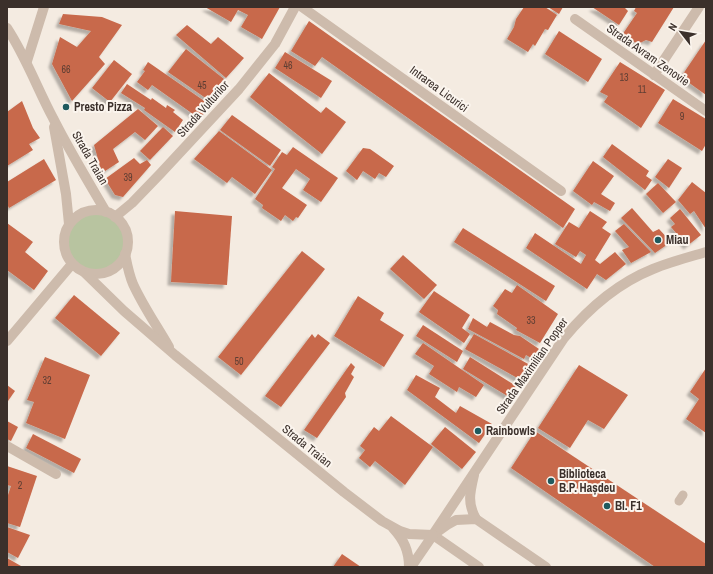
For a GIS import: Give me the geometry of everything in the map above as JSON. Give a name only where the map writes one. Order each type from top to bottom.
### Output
[{"type":"street","points":[[27,61],[44,7]]},
{"type":"street","name":"Strada Vulturilor","points":[[111,214],[160,174],[239,89],[275,44],[294,7]]},
{"type":"street","name":"Intrarea Licurici","points":[[302,7],[560,192]]},
{"type":"street","points":[[654,75],[699,7]]},
{"type":"street","name":"Strada Avram Zenovie","points":[[575,19],[706,111]]},
{"type":"street","name":"Strada Traian","points":[[7,28],[27,61],[52,117],[70,150],[111,214]]},
{"type":"street","name":"Strada Traian","points":[[52,117],[66,194],[69,224]]},
{"type":"street","points":[[96,210],[111,214],[122,224],[127,234],[128,244],[125,254],[120,263],[113,269],[104,273],[85,273],[72,264],[66,256],[64,234],[69,224],[76,217],[85,212],[96,210]]},
{"type":"street","name":"Strada Maximilian Popper","points":[[410,567],[474,475],[564,338],[579,320],[596,304],[629,281],[652,269],[706,252]]},
{"type":"street","name":"Strada Traian","points":[[125,254],[133,284],[146,309],[175,355]]},
{"type":"street","points":[[7,341],[72,264]]},
{"type":"street","name":"Strada Traian","points":[[85,273],[124,312],[175,355],[382,521],[391,527],[409,534],[433,535]]},
{"type":"street","points":[[7,446],[56,474]]},
{"type":"street","points":[[474,475],[469,501],[471,510],[476,519],[546,567]]},
{"type":"street","points":[[476,519],[456,520],[446,525],[433,535],[479,567]]},
{"type":"street","points":[[391,527],[398,534],[407,548],[410,567]]},
{"type":"green space","points":[[96,210],[114,215],[119,219],[123,224],[128,242],[123,260],[119,265],[114,269],[96,274],[78,269],[73,265],[69,260],[64,242],[69,224],[73,219],[78,215]]},
{"type":"building","points":[[205,7],[280,7],[262,39],[241,27],[248,15],[238,10],[231,22]]},
{"type":"building","points":[[524,7],[545,7],[557,15],[548,30],[545,29],[535,46],[533,44],[528,52],[507,39],[514,27],[516,19]]},
{"type":"building","points":[[548,7],[563,7],[559,14]]},
{"type":"building","points":[[592,7],[624,7],[628,11],[619,25]]},
{"type":"building","points":[[636,7],[674,7],[652,42],[646,40],[638,44],[622,35],[637,13],[634,11]]},
{"type":"building","points":[[63,14],[102,17],[122,25],[99,57],[105,64],[72,101],[52,64],[60,37],[77,47],[91,31],[59,24]]},
{"type":"building","points":[[309,21],[575,209],[563,228],[322,57],[315,66],[291,51]]},
{"type":"building","points":[[187,25],[211,44],[218,37],[244,58],[226,78],[176,35]]},
{"type":"building","points":[[559,31],[602,59],[588,82],[545,54]]},
{"type":"building","points":[[706,40],[706,95],[681,77]]},
{"type":"building","points":[[186,49],[224,79],[207,99],[168,72]]},
{"type":"building","points":[[285,52],[332,81],[321,98],[275,68]]},
{"type":"building","points":[[114,60],[132,74],[110,102],[92,88]]},
{"type":"building","points":[[148,62],[210,105],[200,119],[152,85],[148,90],[137,82],[145,71],[143,70]]},
{"type":"building","points":[[620,62],[665,90],[641,128],[604,102],[608,96],[600,92]]},
{"type":"building","points":[[269,73],[321,113],[326,107],[346,122],[322,154],[250,97]]},
{"type":"building","points":[[127,84],[151,100],[152,98],[166,108],[167,105],[175,110],[173,112],[183,120],[175,132],[144,110],[145,108],[121,93]]},
{"type":"building","points":[[673,99],[706,119],[706,144],[702,151],[658,123]]},
{"type":"building","points":[[22,101],[33,128],[40,138],[29,144],[33,150],[7,166],[7,112]]},
{"type":"building","points":[[138,109],[158,126],[145,140],[135,132],[113,149],[119,162],[102,173],[94,145]]},
{"type":"building","points":[[232,115],[281,150],[270,166],[220,130]]},
{"type":"building","points":[[163,127],[173,136],[150,160],[140,151]]},
{"type":"building","points":[[219,131],[272,170],[255,194],[232,177],[227,183],[194,159]]},
{"type":"building","points":[[612,144],[649,171],[646,176],[652,180],[645,190],[603,157]]},
{"type":"building","points":[[293,147],[338,178],[321,202],[303,190],[310,179],[296,169],[282,188],[307,205],[298,218],[296,217],[293,221],[285,215],[281,221],[262,208],[263,205],[255,199],[275,169],[272,167],[282,152],[287,155]]},
{"type":"building","points":[[363,148],[370,149],[394,166],[386,177],[379,173],[375,179],[363,171],[357,180],[346,171]]},
{"type":"building","points":[[134,158],[140,164],[147,160],[151,165],[123,197],[115,195],[105,179]]},
{"type":"building","points":[[44,159],[56,180],[9,208],[7,204],[7,182]]},
{"type":"building","points":[[668,159],[682,168],[669,188],[655,177]]},
{"type":"building","points":[[593,161],[614,176],[601,194],[615,203],[610,211],[594,202],[592,205],[573,191]]},
{"type":"building","points":[[692,182],[706,193],[706,229],[694,211],[690,214],[678,200]]},
{"type":"building","points":[[658,183],[676,202],[663,213],[646,194]]},
{"type":"building","points":[[632,208],[653,232],[659,229],[671,242],[655,253],[621,218]]},
{"type":"building","points":[[680,209],[701,235],[687,246],[671,227],[675,224],[670,218]]},
{"type":"building","points":[[175,211],[232,216],[227,285],[171,282]]},
{"type":"building","points":[[590,211],[607,222],[602,228],[611,234],[595,260],[600,264],[615,252],[626,264],[606,280],[597,274],[587,289],[526,248],[535,233],[581,264],[586,255],[580,251],[576,257],[555,244],[569,222],[579,228]]},
{"type":"building","points":[[7,223],[33,242],[25,252],[48,271],[34,290],[7,270]]},
{"type":"building","points":[[624,224],[651,252],[631,263],[622,250],[629,247],[615,231]]},
{"type":"building","points":[[463,228],[555,286],[546,301],[454,242]]},
{"type":"building","points":[[302,251],[325,269],[241,375],[218,357]]},
{"type":"building","points":[[403,255],[437,285],[424,299],[390,269]]},
{"type":"building","points":[[517,285],[558,314],[540,343],[516,330],[517,328],[497,314],[498,310],[493,306],[505,289],[512,293]]},
{"type":"building","points":[[434,291],[470,315],[462,328],[470,334],[464,343],[419,312]]},
{"type":"building","points":[[74,295],[120,333],[101,356],[55,318]]},
{"type":"building","points":[[358,296],[384,313],[380,320],[404,335],[384,367],[334,336]]},
{"type":"building","points":[[473,318],[487,327],[490,322],[514,335],[520,336],[539,349],[533,359],[526,355],[524,359],[468,329]]},
{"type":"building","points":[[423,325],[463,351],[457,362],[416,336]]},
{"type":"building","points":[[312,334],[315,338],[318,334],[330,343],[281,407],[265,396]]},
{"type":"building","points":[[474,334],[530,365],[521,380],[465,349]]},
{"type":"building","points":[[423,343],[484,385],[476,397],[459,387],[457,392],[429,374],[434,366],[415,354]]},
{"type":"building","points":[[45,357],[90,375],[65,439],[26,423],[34,402],[27,400]]},
{"type":"building","points":[[470,357],[516,386],[509,397],[463,369]]},
{"type":"building","points":[[351,363],[355,367],[351,374],[354,377],[345,393],[346,397],[317,438],[304,430]]},
{"type":"building","points":[[579,365],[628,395],[604,429],[588,420],[570,448],[538,428]]},
{"type":"building","points":[[706,368],[706,433],[686,419],[699,399],[690,392]]},
{"type":"building","points":[[416,375],[440,388],[435,397],[456,413],[460,406],[492,424],[479,443],[407,390]]},
{"type":"building","points":[[7,385],[15,391],[8,401],[7,401]]},
{"type":"building","points":[[391,416],[433,447],[405,485],[375,461],[370,467],[359,458],[365,450],[360,446],[374,427],[379,431]]},
{"type":"building","points":[[7,421],[18,427],[11,441],[7,439]]},
{"type":"building","points":[[445,427],[476,452],[462,469],[431,444]]},
{"type":"building","name":"Bl. F1","points":[[535,431],[706,544],[706,567],[655,567],[511,468]]},
{"type":"building","points":[[33,434],[81,459],[74,473],[26,448]]},
{"type":"building","points":[[7,466],[37,476],[20,527],[7,523],[7,498],[11,486],[7,485]]},
{"type":"building","points":[[7,527],[30,535],[18,558],[7,552]]},
{"type":"building","points":[[342,554],[361,567],[333,567]]},
{"type":"building","points":[[7,558],[21,566],[7,567]]},
{"type":"place","name":"Presto Pizza","points":[[66,107]]},
{"type":"place","name":"Miau","points":[[658,240]]},
{"type":"place","name":"Rainbowls","points":[[478,431]]},
{"type":"place","name":"Biblioteca B.P. Hașdeu","points":[[551,481]]},
{"type":"place","name":"Bl. F1","points":[[607,506]]}]
